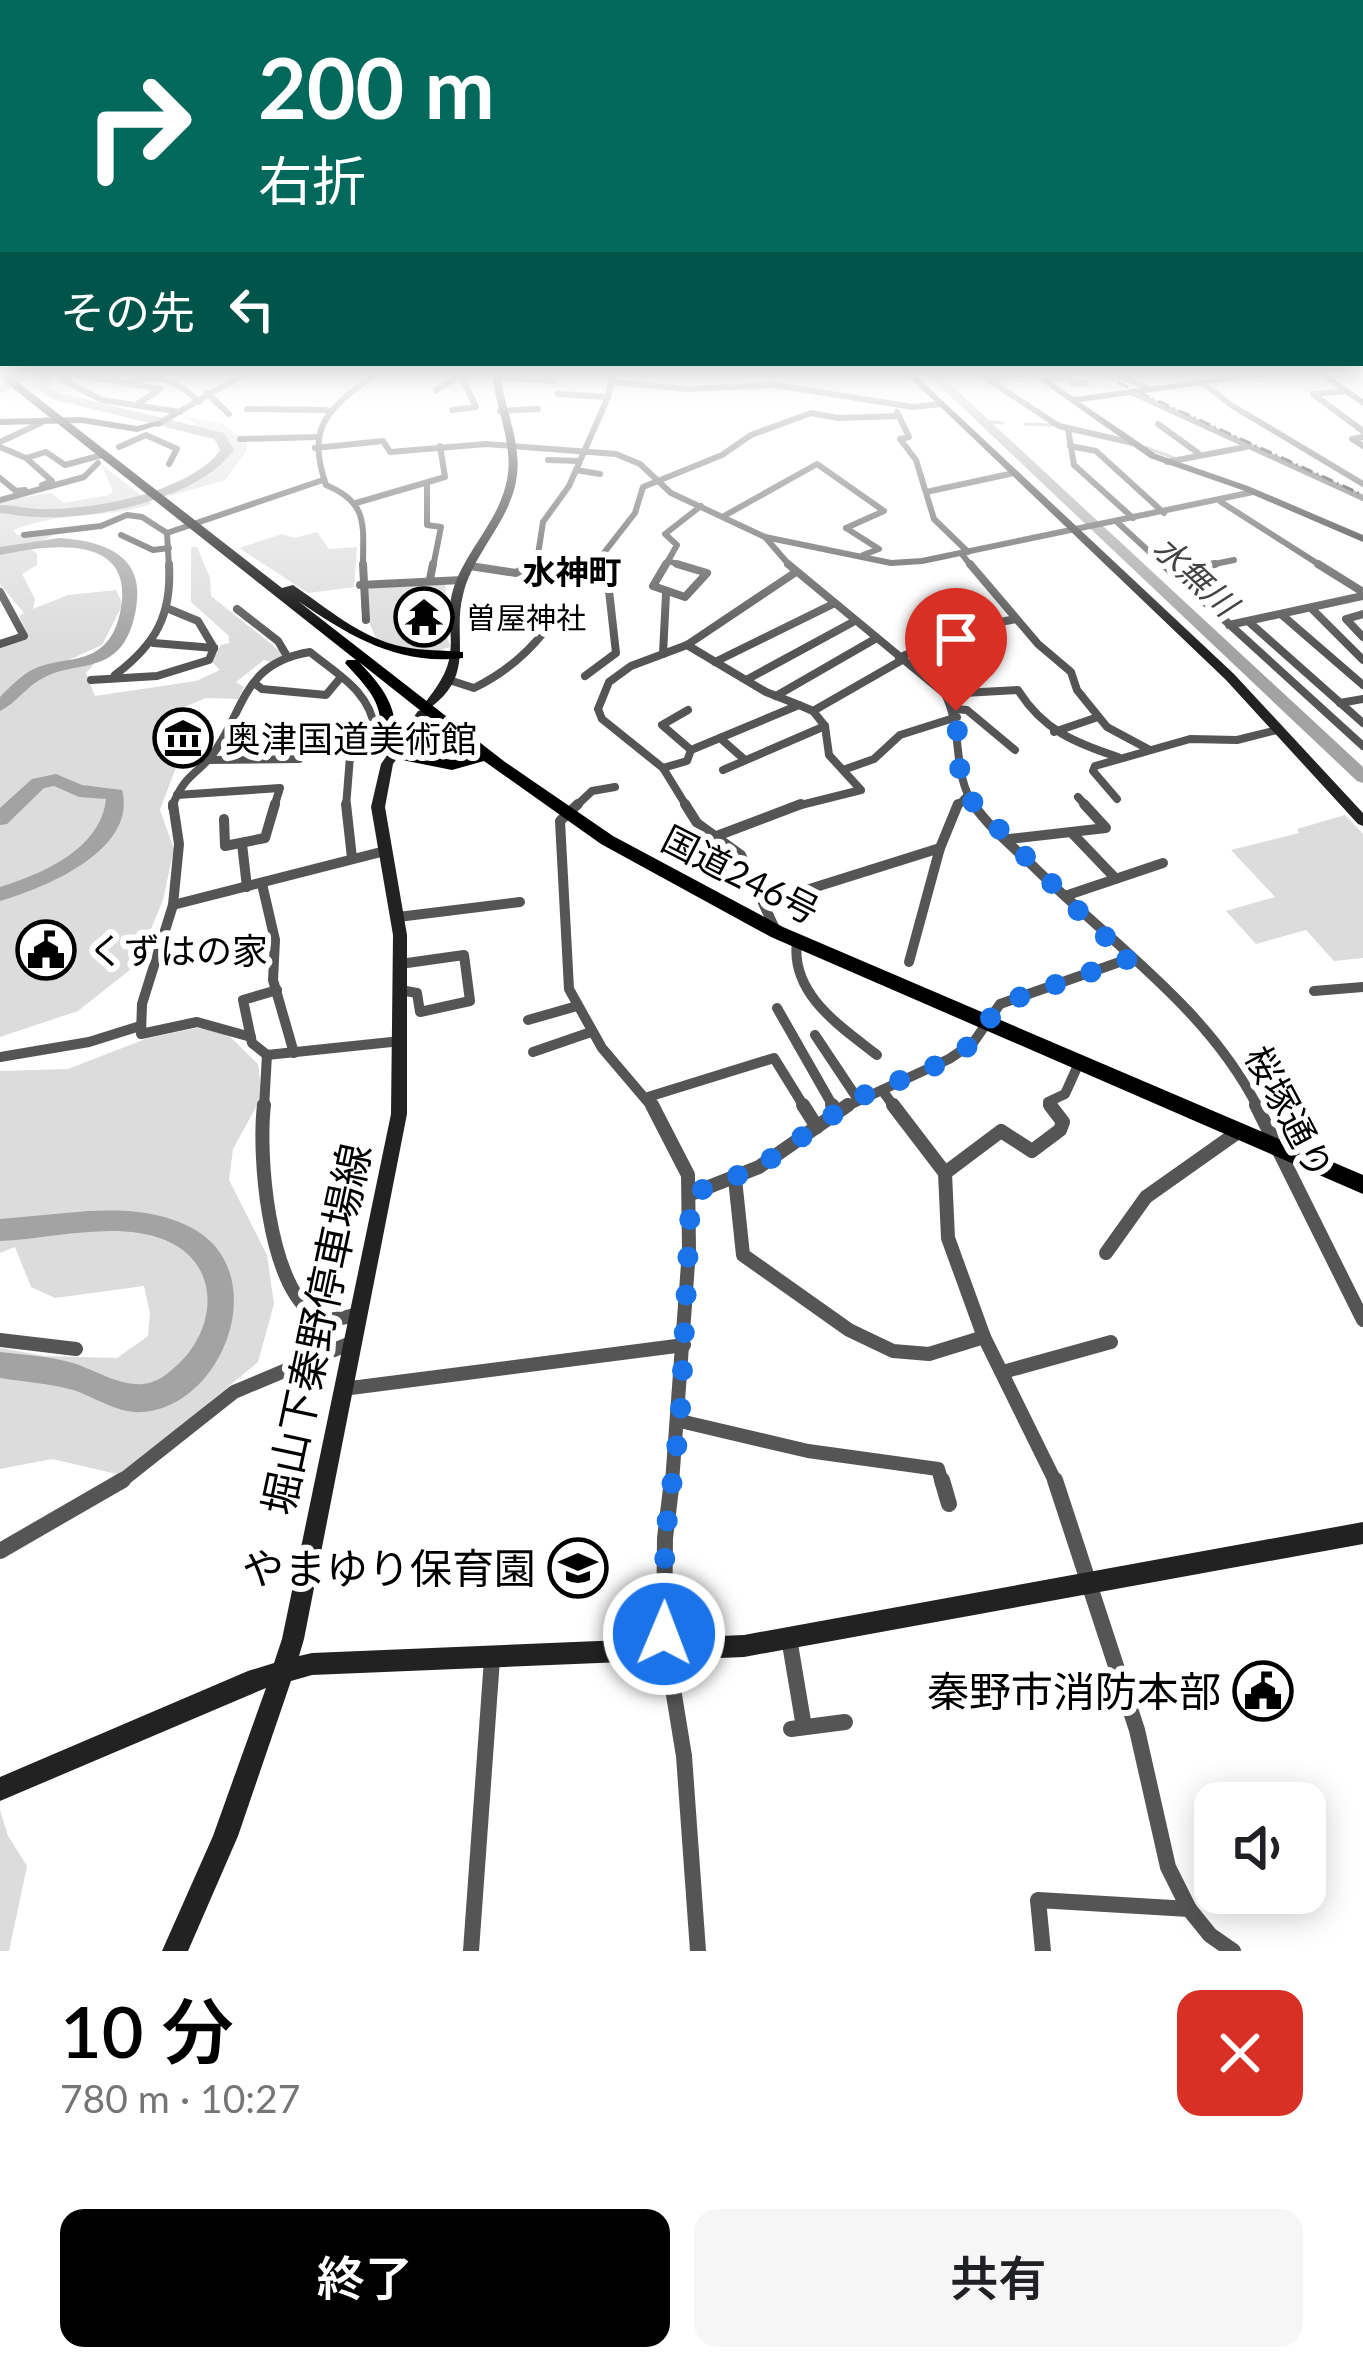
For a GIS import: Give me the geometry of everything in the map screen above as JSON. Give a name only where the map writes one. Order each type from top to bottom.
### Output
[{"type":"highway","name":"国道246号","points":[[108,464],[142,485],[566,815],[658,870],[796,941],[1363,1185]]},
{"type":"highway","points":[[247,566],[385,649],[407,655],[458,655]]},
{"type":"highway","points":[[309,618],[386,699],[391,714],[386,746],[392,754],[452,765],[486,755]]},
{"type":"street","points":[[0,478],[16,491],[52,481],[33,464]]},
{"type":"street","points":[[0,500],[90,474],[97,464]]},
{"type":"street","points":[[319,464],[323,480],[356,503],[363,542],[360,585],[366,620]]},
{"type":"street","points":[[356,503],[445,477],[443,464]]},
{"type":"street","name":"堀山下秦野停車場線","points":[[175,1951],[227,1835],[273,1711],[395,1143],[401,1041],[398,917],[377,807],[379,786],[392,754],[449,680],[458,655],[454,612],[462,580],[510,488],[511,464]]},
{"type":"street","points":[[568,464],[600,474]]},
{"type":"street","points":[[638,464],[671,493],[765,538],[904,564],[1253,492]]},
{"type":"street","points":[[585,676],[610,660],[618,644],[611,614],[611,577],[603,554],[635,513],[643,488],[701,464]]},
{"type":"street","points":[[724,516],[817,464]]},
{"type":"street","points":[[817,464],[884,511],[846,528],[879,549],[860,556]]},
{"type":"street","points":[[917,464],[934,519],[1016,619],[1071,672],[1077,690],[1099,717],[1148,749]]},
{"type":"street","points":[[1006,464],[1230,677],[1363,821]]},
{"type":"street","points":[[1074,464],[1132,518]]},
{"type":"street","points":[[1109,464],[1164,513]]},
{"type":"street","points":[[1173,464],[1363,539]]},
{"type":"street","points":[[1289,464],[1363,498]]},
{"type":"street","points":[[1334,464],[1363,484]]},
{"type":"street","points":[[470,566],[516,573],[537,561],[543,522],[577,466]]},
{"type":"street","points":[[926,492],[1014,472]]},
{"type":"street","points":[[167,533],[323,480]]},
{"type":"street","points":[[427,483],[427,525],[441,527],[430,578]]},
{"type":"street","points":[[1221,502],[1361,598]]},
{"type":"street","points":[[666,560],[707,573],[685,597],[652,586],[666,560],[677,545],[665,533],[701,506]]},
{"type":"street","points":[[24,536],[97,526],[127,515],[142,517],[167,533],[169,609],[154,643],[115,675]]},
{"type":"street","points":[[1116,522],[1363,746]]},
{"type":"street","points":[[121,535],[153,550],[169,548]]},
{"type":"street","points":[[765,538],[853,622],[945,694],[956,713],[961,787],[967,796],[961,798],[940,848],[909,962]]},
{"type":"street","points":[[1172,572],[1234,560]]},
{"type":"street","points":[[777,932],[748,863],[691,817],[663,768],[602,719],[598,709],[609,682],[631,666],[687,645],[796,572]]},
{"type":"street","points":[[360,585],[462,580]]},
{"type":"street","points":[[0,592],[24,636],[0,644]]},
{"type":"street","points":[[663,654],[666,594]]},
{"type":"street","points":[[1229,625],[1361,598]]},
{"type":"street","points":[[715,662],[833,604]]},
{"type":"street","points":[[237,608],[278,641],[287,656]]},
{"type":"street","points":[[169,609],[182,610],[199,622],[214,648]]},
{"type":"street","points":[[1313,610],[1363,661]]},
{"type":"street","points":[[1363,614],[1346,619],[1363,637]]},
{"type":"street","points":[[1282,615],[1363,685]]},
{"type":"street","points":[[0,620],[15,619]]},
{"type":"street","points":[[813,711],[958,630],[1016,619]]},
{"type":"street","points":[[748,679],[853,622]]},
{"type":"street","points":[[1249,622],[1363,723]]},
{"type":"street","points":[[449,680],[474,688],[497,678],[518,665],[544,632]]},
{"type":"street","points":[[776,696],[875,639]]},
{"type":"street","points":[[154,643],[214,648]]},
{"type":"street","points":[[687,645],[776,696],[813,711],[825,726],[825,746],[861,790],[809,801],[714,837]]},
{"type":"street","points":[[91,680],[188,669],[209,660],[214,648]]},
{"type":"street","points":[[223,740],[375,730],[375,718],[368,699],[310,652],[287,656],[254,683],[232,713],[223,740],[182,782],[170,814],[179,844],[173,905],[142,1004],[142,1034],[178,1024],[215,1024],[251,1037],[267,1055]]},
{"type":"street","points":[[254,683],[262,689],[326,694],[341,677]]},
{"type":"street","points":[[945,694],[1018,690],[1028,712],[1054,732],[1118,757]]},
{"type":"street","points":[[1319,707],[1363,698]]},
{"type":"street","points":[[663,768],[687,761],[691,750],[799,705]]},
{"type":"street","points":[[688,710],[662,725],[691,750]]},
{"type":"street","points":[[843,770],[874,759],[900,735],[967,710],[1016,750]]},
{"type":"street","points":[[1054,732],[1099,717]]},
{"type":"street","points":[[723,770],[825,726]]},
{"type":"street","points":[[1117,799],[1093,771],[1118,757],[1190,739],[1237,740],[1277,730]]},
{"type":"street","points":[[352,731],[345,799],[352,858]]},
{"type":"street","points":[[720,738],[745,760]]},
{"type":"street","points":[[207,760],[299,760]]},
{"type":"street","points":[[177,795],[280,788],[265,838],[225,846],[224,819]]},
{"type":"street","points":[[615,788],[592,791],[560,827],[567,913],[565,972],[591,1032],[648,1097],[681,1154],[691,1194],[680,1421],[665,1538],[664,1637],[693,1841],[698,1951]]},
{"type":"street","name":"桜塚通り","points":[[967,796],[1235,1062],[1363,1320]]},
{"type":"street","points":[[1009,839],[1106,828],[1078,797]]},
{"type":"street","points":[[1072,832],[1117,879]]},
{"type":"street","points":[[242,844],[247,887]]},
{"type":"street","points":[[784,896],[940,848]]},
{"type":"street","points":[[173,905],[385,851]]},
{"type":"street","points":[[1065,896],[1163,863]]},
{"type":"street","points":[[262,884],[275,940],[277,990],[294,1053]]},
{"type":"street","points":[[398,917],[520,902]]},
{"type":"street","points":[[796,941],[793,949],[803,984],[837,1025],[877,1055]]},
{"type":"street","points":[[400,964],[464,955],[470,1000],[420,1012],[417,993],[400,989]]},
{"type":"street","points":[[691,1194],[735,1179],[857,1098],[949,1060],[974,1042],[1000,1004],[1131,958]]},
{"type":"street","points":[[1314,991],[1363,986]]},
{"type":"street","points":[[251,1037],[243,1000],[277,990]]},
{"type":"street","points":[[528,1020],[577,1006]]},
{"type":"street","points":[[778,1008],[836,1111]]},
{"type":"street","points":[[798,1039],[837,1025]]},
{"type":"street","points":[[0,1057],[89,1042],[140,1026]]},
{"type":"street","points":[[533,1052],[591,1032]]},
{"type":"street","points":[[815,1035],[857,1098]]},
{"type":"street","points":[[267,1055],[401,1041]]},
{"type":"street","points":[[267,1055],[263,1062],[268,1086],[262,1161],[284,1272],[297,1296],[316,1315],[329,1320],[358,1314]]},
{"type":"street","points":[[648,1097],[774,1058],[817,1127]]},
{"type":"street","points":[[945,1173],[997,1133],[1012,1136],[1032,1150],[1060,1130],[1063,1122],[1048,1102],[1066,1094],[1079,1063]]},
{"type":"street","points":[[883,1086],[945,1173],[948,1238],[984,1337],[1052,1472],[1137,1730],[1168,1867],[1189,1909],[1210,1935],[1232,1951]]},
{"type":"street","points":[[1106,1253],[1126,1214],[1165,1180],[1238,1132]]},
{"type":"street","points":[[735,1179],[743,1255],[841,1323],[892,1352],[909,1355],[984,1337]]},
{"type":"street","points":[[0,1340],[76,1348]]},
{"type":"street","points":[[0,1551],[121,1482],[234,1392],[353,1342]]},
{"type":"street","points":[[1003,1372],[1111,1342]]},
{"type":"street","points":[[343,1389],[684,1345]]},
{"type":"street","points":[[680,1421],[808,1451],[938,1469],[950,1504]]},
{"type":"street","points":[[0,1789],[283,1670],[312,1664],[669,1651],[789,1638],[1363,1533]]},
{"type":"street","points":[[789,1638],[798,1728],[845,1722]]},
{"type":"street","points":[[471,1951],[492,1659]]},
{"type":"street","points":[[1043,1951],[1037,1900],[1189,1909]]},
{"type":"shaded area","points":[[101,464],[152,504],[14,530],[17,535],[64,529],[29,548],[37,554],[37,565],[22,574],[35,599],[33,609],[68,595],[116,590],[123,604],[102,645],[62,663],[69,669],[94,664],[86,673],[95,696],[196,681],[220,670],[211,661],[221,645],[229,643],[229,636],[191,602],[191,547],[197,547],[210,578],[211,596],[285,655],[274,664],[264,660],[236,682],[244,687],[238,699],[206,698],[182,708],[165,730],[181,754],[160,810],[174,849],[163,900],[136,965],[78,1011],[0,1037],[0,647],[29,637],[19,616],[24,613],[0,584],[0,501],[51,493],[64,503],[113,491]]},
{"type":"shaded area","points":[[207,464],[237,464],[225,480],[170,496],[164,491]]},
{"type":"shaded area","points":[[317,532],[329,549],[357,547],[354,587],[308,593],[239,548],[282,534],[294,538]]},
{"type":"shaded area","points":[[445,585],[446,593],[412,601],[407,610],[417,624],[445,626],[450,647],[427,654],[377,640],[361,605],[363,589]]},
{"type":"shaded area","points":[[1345,815],[1363,834],[1363,958],[1334,961],[1306,930],[1256,944],[1226,911],[1275,897],[1231,850],[1299,833],[1297,829]]},
{"type":"shaded area","points":[[197,1028],[226,1033],[258,1064],[262,1096],[233,1149],[229,1180],[267,1255],[274,1304],[258,1362],[121,1475],[52,1459],[0,1469],[0,1348],[45,1356],[117,1358],[148,1336],[150,1313],[144,1286],[55,1298],[31,1287],[15,1247],[0,1253],[0,1071],[68,1069],[148,1038]]},
{"type":"shaded area","points":[[0,1810],[8,1836],[27,1866],[9,1951],[0,1951]]},
{"type":"waterway","points":[[0,509],[57,513],[112,505],[171,489],[218,464]]},
{"type":"waterway","name":"水無川","points":[[1029,464],[1363,777]]},
{"type":"waterway","points":[[0,551],[59,543],[100,549],[126,572],[130,593],[126,621],[113,646],[85,662],[35,675],[0,706]]},
{"type":"waterway","points":[[0,819],[38,783],[56,780],[79,791],[116,794],[114,813],[93,846],[57,871],[0,894]]},
{"type":"waterway","points":[[0,1230],[111,1221],[175,1232],[197,1245],[211,1262],[222,1305],[209,1349],[196,1368],[152,1396],[127,1397],[64,1375],[0,1365]]},
{"type":"railway","points":[[1296,464],[1363,495]]},
{"type":"place","name":"曽屋神社","points":[[424,617]]},
{"type":"place","name":"奥津国道美術館","points":[[183,738]]},
{"type":"place","name":"くずはの家","points":[[46,950]]},
{"type":"place","name":"やまゆり保育園","points":[[578,1568]]},
{"type":"place","name":"秦野市消防本部","points":[[1263,1691]]},
{"type":"district","name":"水神町","points":[[572,571]]},
{"type":"route","points":[[664,1634],[665,1538],[680,1421],[691,1194],[759,1167],[857,1098],[949,1060],[974,1042],[1000,1004],[1131,958],[1095,928],[967,796],[961,787],[956,711]]}]
